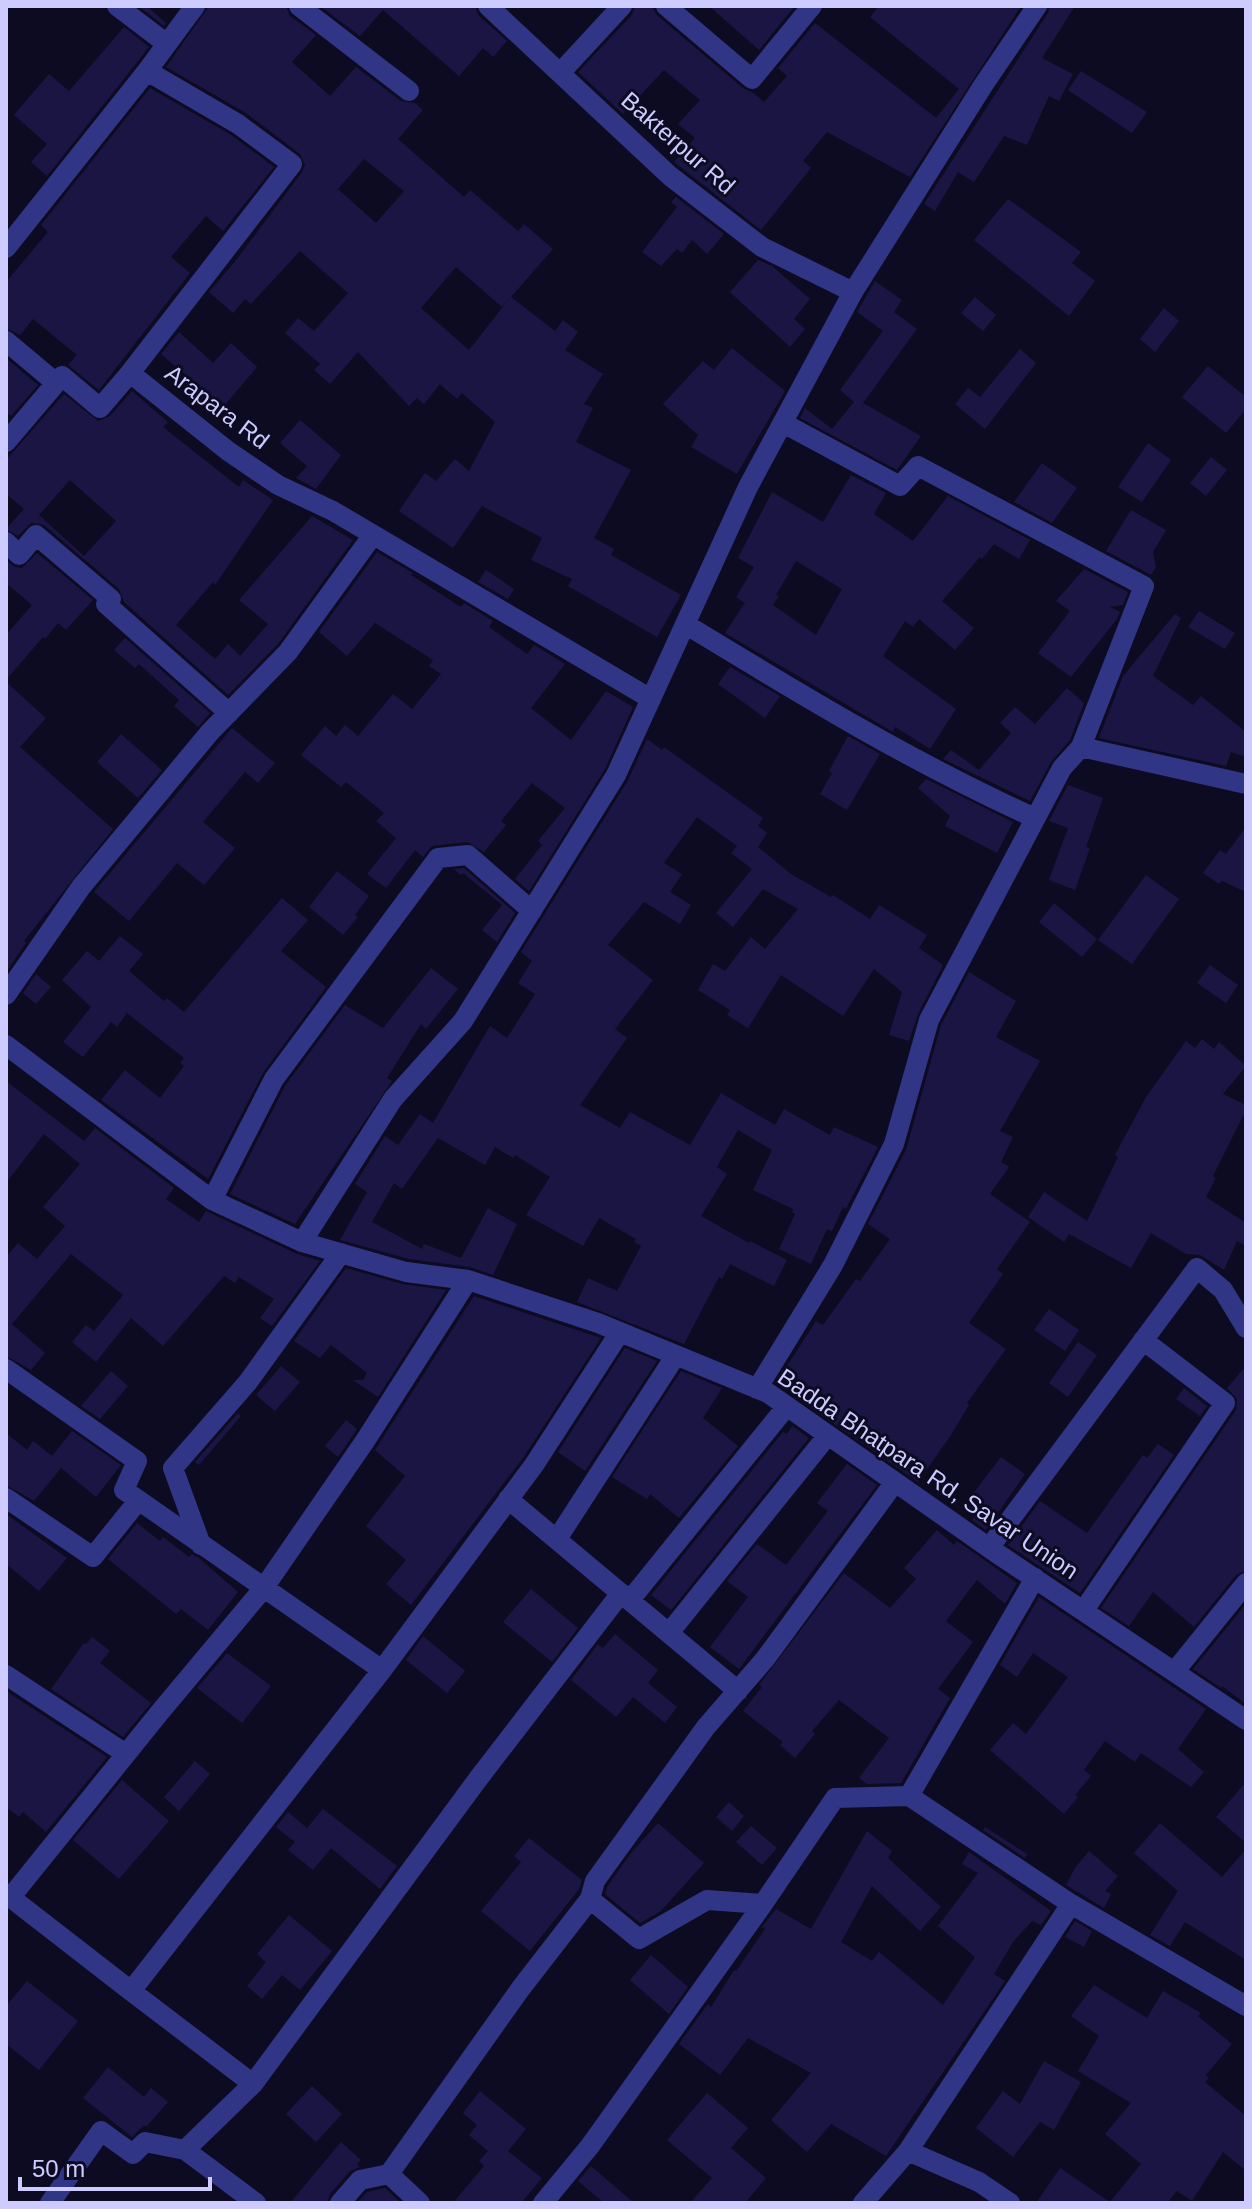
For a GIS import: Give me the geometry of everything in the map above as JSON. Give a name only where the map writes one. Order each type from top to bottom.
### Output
[{"type":"street","points":[[117,6],[167,44]]},
{"type":"street","points":[[6,248],[195,6]]},
{"type":"street","points":[[299,6],[409,91]]},
{"type":"street","name":"Bakterpur Rd","points":[[488,6],[670,176],[762,247],[853,292]]},
{"type":"street","points":[[561,72],[622,6]]},
{"type":"street","points":[[666,6],[752,79],[812,6]]},
{"type":"street","points":[[302,1242],[393,1099],[463,1021],[616,775],[748,487],[853,292],[1037,6]]},
{"type":"street","name":"Arapara Rd","points":[[147,71],[238,124],[292,164],[130,373],[228,451],[278,485],[333,511],[651,699]]},
{"type":"street","points":[[6,341],[56,383]]},
{"type":"street","points":[[6,442],[62,376],[100,408],[130,373]]},
{"type":"street","points":[[757,1389],[833,1265],[894,1144],[929,1020],[1062,768],[1081,747],[1144,586],[918,466],[900,486],[783,423]]},
{"type":"street","points":[[6,542],[19,555],[36,535],[111,599],[106,604],[229,713]]},
{"type":"street","points":[[6,995],[81,887],[229,713],[288,652],[373,535]]},
{"type":"street","points":[[685,624],[826,711],[961,785],[1035,818]]},
{"type":"street","points":[[1081,747],[1246,784]]},
{"type":"street","points":[[212,1200],[274,1079],[438,858],[468,855],[532,911]]},
{"type":"street","name":"Badda Bhatpara Rd, Savar Union","points":[[6,1045],[212,1200],[302,1242],[406,1272],[468,1280],[620,1332],[757,1389],[787,1406],[989,1548],[1246,1720]]},
{"type":"street","points":[[201,1545],[173,1468],[248,1382],[341,1253]]},
{"type":"street","points":[[989,1548],[1197,1268],[1223,1290],[1246,1328]]},
{"type":"street","points":[[253,2084],[8,1896],[263,1589],[365,1441],[468,1280]]},
{"type":"street","points":[[131,1991],[382,1670],[508,1499],[620,1332]]},
{"type":"street","points":[[1084,1610],[1225,1403],[1143,1340]]},
{"type":"street","points":[[557,1539],[676,1355]]},
{"type":"street","points":[[6,1369],[137,1461],[124,1490],[382,1670]]},
{"type":"street","points":[[185,2150],[253,2084],[432,1841],[625,1597],[787,1406]]},
{"type":"street","points":[[669,1633],[828,1435]]},
{"type":"street","points":[[340,2203],[360,2180],[389,2174],[521,1988],[590,1899],[595,1881],[706,1727],[765,1659],[895,1482]]},
{"type":"street","points":[[6,1498],[93,1557],[138,1501]]},
{"type":"street","points":[[508,1499],[738,1691]]},
{"type":"street","points":[[909,1796],[1035,1578]]},
{"type":"street","points":[[1175,1671],[1246,1583]]},
{"type":"street","points":[[6,1675],[126,1754]]},
{"type":"street","points":[[543,2203],[590,2146],[835,1798],[909,1796],[1071,1904],[1246,2006]]},
{"type":"street","points":[[590,1899],[639,1939],[707,1900],[763,1904]]},
{"type":"street","points":[[863,2203],[908,2151],[1071,1904]]},
{"type":"street","points":[[50,2203],[101,2131],[133,2154],[145,2142],[185,2150],[256,2203]]},
{"type":"street","points":[[908,2151],[979,2182],[1010,2203]]},
{"type":"street","points":[[389,2174],[420,2203]]},
{"type":"building","points":[[147,6],[166,23],[164,26],[141,8]]},
{"type":"building","points":[[209,6],[286,6],[290,16],[316,35],[292,62],[330,96],[356,67],[401,101],[415,103],[423,110],[398,139],[464,197],[470,190],[518,231],[524,224],[553,249],[511,297],[555,331],[563,320],[578,332],[565,350],[603,374],[584,404],[593,408],[576,442],[631,470],[594,538],[614,549],[611,555],[681,595],[657,637],[568,586],[572,579],[531,560],[542,538],[482,506],[453,548],[399,511],[425,473],[436,481],[455,459],[469,471],[495,422],[462,393],[457,399],[440,384],[424,404],[417,398],[409,406],[358,352],[330,384],[314,370],[320,364],[285,333],[298,318],[314,331],[348,293],[300,251],[251,304],[245,299],[233,313],[209,292],[237,259],[305,165],[300,154],[246,113],[166,67]],"holes":[[[364,159],[404,191],[376,223],[338,189]],[[456,267],[502,307],[509,299],[469,350],[421,308]]]},
{"type":"building","points":[[320,6],[475,6],[479,16],[507,41],[493,57],[483,48],[459,76],[383,10],[360,36]]},
{"type":"building","points":[[635,6],[651,6],[658,16],[744,89],[764,102],[787,76],[778,68],[815,23],[936,118],[959,89],[870,17],[879,6],[1021,6],[910,177],[827,132],[803,161],[811,168],[761,230],[674,162],[695,138],[678,124],[700,100],[664,70],[623,114],[578,72],[632,15]]},
{"type":"building","points":[[709,6],[795,6],[759,50]]},
{"type":"building","points":[[1050,6],[1075,6],[1042,58],[1073,74],[1059,101],[1049,96],[1027,145],[1004,136],[974,182],[958,172],[935,211],[924,204]]},
{"type":"building","points":[[124,27],[149,47],[47,176],[31,162],[47,144],[14,115],[49,74],[69,91]]},
{"type":"building","points":[[1081,71],[1147,112],[1132,133],[1068,90]]},
{"type":"building","points":[[150,88],[231,135],[274,167],[223,231],[206,216],[171,257],[190,273],[99,390],[68,365],[77,355],[33,319],[20,335],[6,328],[6,282],[48,232],[41,225]]},
{"type":"building","points":[[676,197],[724,234],[707,254],[692,240],[682,253],[677,249],[661,266],[642,252],[677,207],[671,202]]},
{"type":"building","points":[[1008,199],[1081,252],[1072,263],[1095,281],[1069,316],[974,240]]},
{"type":"building","points":[[758,260],[772,266],[810,299],[794,319],[805,329],[790,347],[730,292]]},
{"type":"building","points":[[875,281],[902,300],[894,312],[917,329],[863,403],[921,436],[897,470],[800,418],[805,408],[832,429],[854,402],[840,390],[883,331],[857,312]]},
{"type":"building","points":[[975,297],[996,315],[983,331],[961,313]]},
{"type":"building","points":[[1164,308],[1179,321],[1155,352],[1140,339]]},
{"type":"building","points":[[179,332],[213,363],[231,343],[257,367],[223,407],[161,354]]},
{"type":"building","points":[[732,348],[785,391],[737,474],[691,447],[698,435],[663,404],[703,361],[714,370]]},
{"type":"building","points":[[1020,349],[1036,363],[985,429],[955,404],[968,388],[980,397]]},
{"type":"building","points":[[6,358],[38,385],[11,416],[6,412]]},
{"type":"building","points":[[1208,366],[1246,397],[1246,409],[1226,433],[1182,397]]},
{"type":"building","points":[[132,391],[168,422],[163,427],[239,487],[243,480],[273,500],[215,585],[213,582],[176,625],[215,659],[228,644],[240,656],[268,624],[239,600],[312,516],[353,540],[278,644],[228,695],[124,602],[119,589],[44,525],[31,523],[18,536],[6,529],[24,509],[6,494],[6,460],[64,394],[98,421],[110,416]],"holes":[[[70,480],[116,521],[84,556],[39,515]]]},
{"type":"building","points":[[300,420],[341,455],[316,489],[296,478],[307,466],[280,443]]},
{"type":"building","points":[[1148,443],[1171,460],[1142,502],[1118,487]]},
{"type":"building","points":[[1211,457],[1227,470],[1206,496],[1190,483]]},
{"type":"building","points":[[1042,463],[1077,488],[1052,523],[1014,502]]},
{"type":"building","points":[[851,475],[886,493],[874,514],[913,541],[948,496],[1030,540],[1019,559],[994,544],[942,601],[974,628],[955,650],[919,619],[913,627],[905,621],[883,656],[956,709],[930,749],[895,727],[893,732],[725,633],[745,603],[736,597],[754,567],[738,558],[772,492],[823,522]],"holes":[[[796,561],[842,589],[816,635],[773,605]]]},
{"type":"building","points":[[1131,510],[1166,530],[1153,552],[1156,567],[1151,575],[1106,551]]},
{"type":"building","points":[[377,552],[461,607],[464,603],[493,621],[489,627],[527,654],[534,645],[565,664],[531,708],[571,740],[606,691],[633,707],[605,769],[529,891],[515,879],[542,845],[538,841],[565,808],[532,783],[501,821],[506,825],[484,852],[467,842],[432,846],[423,857],[415,850],[386,888],[367,874],[396,838],[376,821],[384,813],[346,782],[341,787],[301,755],[325,726],[336,736],[345,725],[358,736],[393,694],[412,709],[441,674],[429,666],[433,660],[375,623],[347,656],[319,632]]},
{"type":"building","points":[[37,553],[93,600],[66,630],[58,623],[6,680],[6,635],[32,605],[6,583],[6,560],[22,568]]},
{"type":"building","points":[[1084,569],[1128,592],[1123,605],[1110,607],[1120,612],[1117,619],[1071,677],[1038,653],[1070,611],[1056,601]]},
{"type":"building","points":[[486,570],[514,589],[508,599],[478,582]]},
{"type":"building","points":[[1199,611],[1235,633],[1225,649],[1188,627]]},
{"type":"building","points":[[1175,614],[1181,618],[1153,676],[1193,705],[1201,696],[1246,732],[1246,757],[1231,752],[1226,766],[1099,738],[1123,676]]},
{"type":"building","points":[[125,638],[210,713],[198,727],[174,706],[179,700],[139,664],[135,668],[114,650]]},
{"type":"building","points":[[730,667],[780,696],[765,718],[718,684]]},
{"type":"building","points":[[6,682],[46,718],[20,747],[113,829],[24,941],[26,943],[6,972]]},
{"type":"building","points":[[1067,688],[1084,703],[1070,740],[1051,762],[1030,801],[943,759],[951,750],[979,770],[1011,733],[1000,723],[1015,707],[1035,724]]},
{"type":"building","points":[[232,728],[275,763],[258,783],[245,772],[203,822],[235,848],[204,885],[177,863],[129,921],[94,892]]},
{"type":"building","points":[[121,734],[162,770],[138,798],[97,762]]},
{"type":"building","points":[[848,736],[880,754],[847,810],[820,794]]},
{"type":"building","points":[[647,739],[662,750],[664,747],[763,818],[758,826],[767,833],[758,847],[791,874],[831,897],[833,895],[870,919],[879,905],[927,935],[919,948],[943,965],[918,1014],[909,1041],[889,1035],[902,992],[874,969],[843,1016],[781,975],[748,1028],[727,1015],[730,1010],[698,990],[713,964],[725,971],[751,937],[765,949],[798,909],[763,889],[733,927],[716,913],[752,869],[731,853],[737,846],[697,817],[664,863],[682,874],[670,892],[691,905],[680,924],[644,902],[608,945],[653,980],[615,1029],[627,1038],[580,1105],[620,1128],[630,1112],[690,1145],[721,1093],[775,1125],[784,1109],[830,1135],[834,1127],[878,1147],[846,1209],[843,1207],[832,1231],[827,1229],[811,1264],[779,1249],[795,1214],[793,1209],[753,1190],[772,1150],[738,1130],[717,1167],[727,1174],[701,1216],[787,1260],[774,1286],[730,1264],[722,1279],[719,1277],[684,1344],[577,1302],[588,1278],[617,1291],[641,1246],[634,1242],[636,1239],[599,1218],[583,1246],[526,1215],[550,1177],[515,1155],[513,1158],[495,1147],[485,1165],[438,1138],[402,1189],[394,1183],[372,1222],[422,1249],[424,1244],[461,1258],[488,1208],[517,1224],[493,1275],[470,1267],[409,1259],[340,1240],[367,1192],[355,1184],[385,1136],[398,1145],[420,1114],[433,1123],[490,1026],[507,1038],[535,994],[518,983],[532,961],[521,952],[627,782]]},
{"type":"building","points":[[926,779],[1013,822],[997,853],[945,826],[950,816],[918,788]]},
{"type":"building","points":[[1068,785],[1103,798],[1075,890],[1049,880],[1068,828],[1049,821]]},
{"type":"building","points":[[1246,827],[1246,892],[1222,881],[1219,884],[1203,873],[1220,850],[1226,854]]},
{"type":"building","points":[[464,868],[515,913],[497,942],[482,930],[502,905],[454,869]]},
{"type":"building","points":[[337,871],[369,896],[355,915],[358,917],[343,935],[309,907]]},
{"type":"building","points":[[1146,875],[1179,899],[1132,964],[1098,940]]},
{"type":"building","points":[[282,898],[308,920],[281,951],[326,987],[263,1073],[208,1179],[101,1100],[125,1070],[160,1098],[184,1066],[180,1063],[184,1058],[127,1013],[117,1027],[111,1022],[83,1057],[63,1042],[91,1007],[62,980],[87,951],[99,961],[120,936],[143,954],[129,971],[164,1001],[167,998],[184,1012]]},
{"type":"building","points":[[1054,903],[1097,939],[1082,957],[1039,922]]},
{"type":"building","points":[[1210,965],[1238,985],[1226,1003],[1197,983]]},
{"type":"building","points":[[431,968],[458,989],[426,1029],[421,1024],[387,1078],[392,1081],[295,1224],[230,1194],[285,1086],[345,1005],[383,1028]]},
{"type":"building","points":[[969,972],[1016,1001],[996,1037],[1040,1061],[1000,1131],[1013,1137],[1001,1162],[1009,1167],[990,1194],[1030,1222],[997,1269],[1003,1274],[969,1323],[1006,1349],[967,1403],[969,1405],[951,1435],[918,1482],[807,1405],[813,1396],[780,1377],[816,1321],[823,1325],[890,1239],[868,1224],[906,1150],[941,1025]]},
{"type":"building","points":[[36,974],[51,987],[36,1004],[23,993]]},
{"type":"building","points":[[1202,1039],[1214,1049],[1219,1042],[1246,1066],[1223,1094],[1246,1105],[1246,1110],[1213,1176],[1216,1178],[1206,1197],[1246,1223],[1246,1246],[1237,1241],[1224,1270],[1200,1255],[1186,1254],[1151,1233],[1131,1268],[1069,1234],[1064,1242],[1028,1217],[1044,1192],[1087,1221],[1118,1157],[1115,1155],[1146,1097],[1186,1041],[1195,1048]]},
{"type":"building","points":[[6,1081],[84,1141],[95,1128],[174,1188],[166,1199],[199,1222],[206,1211],[297,1254],[320,1261],[272,1326],[260,1318],[274,1299],[239,1277],[235,1283],[224,1276],[163,1346],[131,1318],[96,1362],[72,1342],[86,1325],[94,1331],[123,1295],[71,1254],[12,1324],[45,1353],[31,1370],[6,1356],[6,1257],[18,1243],[37,1259],[65,1226],[43,1207],[80,1164],[44,1134],[6,1183]]},
{"type":"building","points":[[346,1268],[402,1284],[446,1290],[378,1397],[353,1380],[363,1380],[367,1373],[331,1345],[320,1358],[294,1341]]},
{"type":"building","points":[[474,1296],[601,1338],[523,1458],[411,1605],[386,1584],[406,1560],[366,1526],[405,1476],[375,1450]]},
{"type":"building","points":[[1049,1309],[1079,1330],[1065,1351],[1034,1330]]},
{"type":"building","points":[[1078,1342],[1097,1355],[1068,1397],[1049,1383]]},
{"type":"building","points":[[625,1348],[657,1361],[585,1471],[558,1452]]},
{"type":"building","points":[[281,1366],[300,1382],[275,1411],[256,1395]]},
{"type":"building","points":[[1246,1366],[1246,1570],[1236,1575],[1194,1627],[1153,1592],[1129,1626],[1101,1608],[1236,1410],[1237,1399],[1227,1388]]},
{"type":"building","points":[[111,1371],[128,1386],[100,1419],[81,1406]]},
{"type":"building","points":[[681,1371],[722,1388],[703,1418],[738,1446],[679,1518],[650,1494],[647,1499],[612,1477]]},
{"type":"building","points":[[1184,1388],[1207,1406],[1200,1416],[1176,1399]]},
{"type":"building","points":[[238,1413],[241,1416],[199,1465],[195,1462]]},
{"type":"building","points":[[346,1420],[357,1429],[338,1457],[325,1446]]},
{"type":"building","points":[[792,1426],[809,1438],[671,1610],[651,1595],[783,1432],[787,1434]]},
{"type":"building","points":[[72,1431],[121,1465],[96,1497],[61,1468],[34,1501],[6,1485],[6,1433],[27,1450],[33,1441],[52,1456]]},
{"type":"building","points":[[1158,1444],[1174,1455],[1080,1593],[1008,1545],[1040,1501],[1087,1533],[1143,1455],[1147,1458]]},
{"type":"building","points":[[1001,1457],[1025,1474],[986,1530],[972,1520],[984,1504],[972,1495]]},
{"type":"building","points":[[847,1464],[877,1485],[739,1669],[710,1647],[748,1597],[727,1581],[757,1544],[786,1565],[828,1511],[817,1503]]},
{"type":"building","points":[[6,1514],[67,1558],[39,1591],[6,1564]]},
{"type":"building","points":[[137,1523],[160,1541],[163,1537],[189,1557],[192,1554],[199,1558],[238,1592],[208,1630],[181,1609],[176,1614],[108,1559]]},
{"type":"building","points":[[937,1530],[954,1545],[957,1541],[1017,1583],[1005,1604],[977,1580],[946,1621],[973,1642],[938,1689],[950,1698],[901,1783],[867,1784],[859,1778],[889,1738],[839,1700],[812,1731],[815,1734],[795,1758],[780,1745],[783,1742],[743,1711],[762,1687],[759,1685],[844,1573],[890,1608],[916,1579],[904,1568]]},
{"type":"building","points":[[531,1589],[578,1628],[552,1662],[503,1622]]},
{"type":"building","points":[[1039,1597],[1206,1709],[1178,1749],[1204,1772],[1191,1787],[1141,1753],[1135,1762],[1105,1741],[1084,1770],[1091,1776],[1064,1814],[990,1750],[1013,1723],[1026,1734],[1068,1677],[1033,1653],[1017,1677],[1000,1665]]},
{"type":"building","points":[[1246,1604],[1246,1704],[1193,1669]]},
{"type":"building","points":[[615,1634],[658,1670],[648,1683],[677,1707],[665,1723],[633,1697],[616,1717],[571,1680],[598,1644],[603,1648]]},
{"type":"building","points":[[423,1636],[465,1671],[447,1693],[406,1660]]},
{"type":"building","points":[[92,1637],[110,1651],[100,1663],[151,1703],[123,1737],[51,1689],[84,1643]]},
{"type":"building","points":[[227,1653],[271,1686],[242,1723],[197,1688]]},
{"type":"building","points":[[6,1691],[107,1757],[46,1832],[23,1812],[19,1817],[6,1807]]},
{"type":"building","points":[[195,1761],[210,1774],[179,1811],[164,1797]]},
{"type":"building","points":[[122,1780],[169,1821],[119,1879],[73,1840]]},
{"type":"building","points":[[1246,1782],[1246,1843],[1216,1817]]},
{"type":"building","points":[[729,1802],[744,1816],[732,1831],[716,1817]]},
{"type":"building","points":[[323,1809],[397,1866],[380,1889],[331,1848],[313,1870],[288,1850],[295,1842],[276,1827],[288,1812],[307,1828]]},
{"type":"building","points":[[658,1823],[704,1863],[661,1911],[640,1923],[605,1894],[631,1853]]},
{"type":"building","points":[[1160,1823],[1222,1877],[1246,1849],[1246,1960],[1185,1922],[1170,1946],[1150,1935],[1178,1891],[1134,1853]]},
{"type":"building","points":[[751,1826],[777,1848],[762,1865],[736,1842]]},
{"type":"building","points":[[985,1827],[1027,1854],[1025,1858],[983,1830]]},
{"type":"building","points":[[867,1831],[892,1851],[888,1858],[941,1907],[920,1931],[872,1886],[841,1942],[872,1961],[879,1952],[943,2005],[975,1957],[938,1926],[978,1873],[962,1864],[969,1852],[1051,1911],[1041,1925],[1032,1921],[1013,1942],[994,1974],[1005,1981],[886,2156],[831,2124],[807,2152],[771,2120],[811,2073],[748,2038],[720,2075],[679,2044],[708,2004],[711,2007],[776,1909],[811,1929]]},
{"type":"building","points":[[529,1838],[582,1880],[579,1889],[530,1951],[481,1911],[521,1862],[514,1856]]},
{"type":"building","points":[[1089,1851],[1118,1876],[1105,1891],[1111,1894],[1104,1908],[1066,1885]]},
{"type":"building","points":[[289,1915],[332,1951],[300,1990],[282,1975],[262,1999],[247,1986],[266,1962],[257,1954]]},
{"type":"building","points":[[1075,1921],[1092,1931],[1084,1947],[1065,1937]]},
{"type":"building","points":[[651,1955],[688,1987],[669,2014],[630,1980]]},
{"type":"building","points":[[27,1981],[78,2021],[39,2070],[6,2044],[6,2006]]},
{"type":"building","points":[[1094,1985],[1147,2018],[1163,1991],[1201,2013],[1198,2016],[1232,2044],[1206,2075],[1209,2078],[1205,2082],[1246,2116],[1246,2171],[1223,2152],[1192,2201],[1177,2191],[1167,2203],[1036,2203],[1060,2168],[1110,2202],[1141,2164],[1105,2134],[1131,2103],[1078,2071],[1099,2036],[1071,2016]]},
{"type":"building","points":[[1044,2061],[1081,2082],[1054,2130],[1040,2122],[1013,2157],[976,2128],[1003,2091],[1020,2104]]},
{"type":"building","points":[[108,2067],[144,2097],[151,2088],[168,2102],[146,2127],[144,2125],[132,2137],[83,2098]]},
{"type":"building","points":[[312,2086],[342,2114],[316,2142],[286,2114]]},
{"type":"building","points":[[480,2091],[526,2129],[508,2151],[542,2178],[521,2203],[453,2203],[484,2166],[479,2161],[488,2151],[469,2135],[477,2125],[463,2113]]},
{"type":"building","points":[[707,2093],[748,2128],[731,2148],[766,2178],[745,2203],[690,2203],[712,2178],[667,2140]]},
{"type":"building","points":[[341,2142],[361,2160],[357,2164],[360,2167],[350,2171],[330,2194],[327,2203],[290,2203]]},
{"type":"building","points":[[591,2166],[634,2203],[604,2203],[578,2181]]},
{"type":"building","points":[[385,2188],[401,2203],[357,2203],[367,2192]]}]
